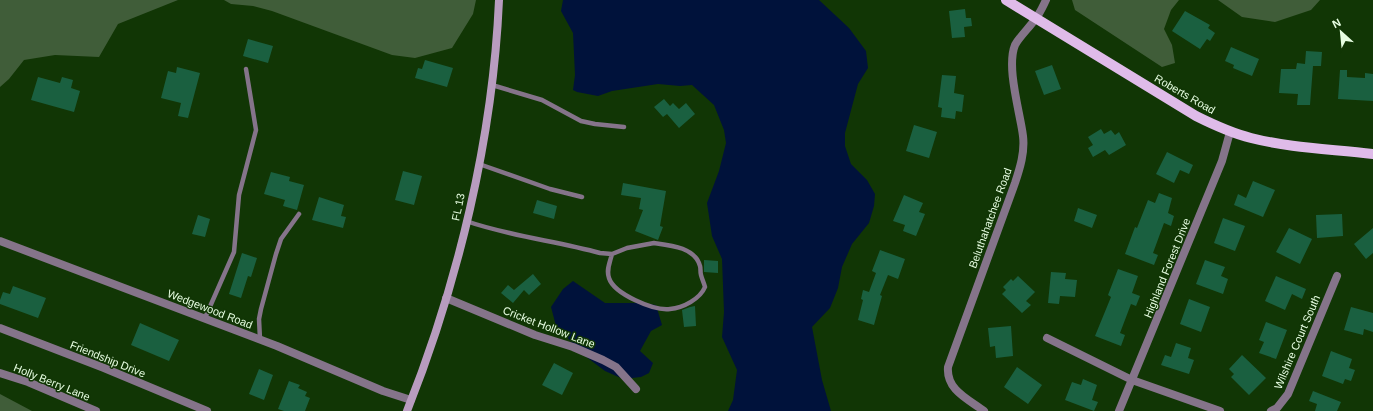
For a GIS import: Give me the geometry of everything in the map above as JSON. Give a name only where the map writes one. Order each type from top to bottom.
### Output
[{"type":"main road","name":"FL 13","points":[[406,411],[434,337],[466,221],[492,85],[499,0]]},
{"type":"main road","name":"Roberts Road","points":[[1006,0],[1196,116],[1230,132],[1274,143],[1373,154]]},
{"type":"street","name":"Beluthahatchee Road","points":[[984,411],[951,386],[947,374],[948,367],[1015,184],[1023,151],[1023,137],[1012,72],[1012,60],[1015,45],[1036,18],[1046,0]]},
{"type":"street","name":"Highland Forest Drive","points":[[1119,411],[1222,161],[1230,132]]},
{"type":"street","name":"Wedgewood Road","points":[[0,241],[260,339],[383,391],[411,400]]},
{"type":"street","name":"Wilshire Court South","points":[[1272,411],[1277,408],[1288,394],[1337,276]]},
{"type":"street","name":"Cricket Hollow Lane","points":[[446,298],[535,335],[573,347],[603,360],[616,367],[636,389]]},
{"type":"street","name":"Friendship Drive","points":[[0,328],[104,368],[207,411]]},
{"type":"street","points":[[1047,338],[1132,380],[1220,411]]},
{"type":"street","name":"Holly Berry Lane","points":[[0,373],[28,382],[96,411]]},
{"type":"lane","points":[[205,318],[234,252],[239,195],[256,130],[246,69]]},
{"type":"lane","points":[[492,85],[542,100],[581,121],[624,127]]},
{"type":"lane","points":[[478,164],[550,189],[582,197]]},
{"type":"lane","points":[[260,339],[260,309],[276,254],[281,239],[299,214]]},
{"type":"lane","points":[[466,221],[505,232],[612,254],[627,248],[654,243],[684,249],[692,254],[700,264],[700,274],[705,287],[702,293],[693,301],[669,310],[657,308],[635,300],[617,289],[609,279],[607,270],[612,254]]},
{"type":"green space","points":[[0,0],[178,0],[118,24],[99,57],[55,55],[24,60],[9,79],[0,87]]},
{"type":"green space","points":[[224,0],[476,0],[473,14],[452,48],[415,58],[392,55],[272,11],[253,6],[231,4]]},
{"type":"green space","points":[[1072,0],[1179,0],[1171,10],[1164,29],[1172,45],[1175,63],[1162,67],[1075,10]]},
{"type":"green space","points":[[1218,0],[1320,0],[1311,10],[1275,22],[1242,17]]},
{"type":"green space","points":[[0,394],[32,411],[0,411]]},
{"type":"water","points":[[563,0],[819,0],[849,28],[866,51],[868,68],[858,84],[845,133],[845,146],[851,164],[867,180],[875,194],[874,206],[869,223],[852,244],[842,267],[838,288],[830,308],[812,327],[822,380],[831,411],[728,411],[733,400],[737,370],[722,337],[724,312],[722,259],[712,236],[707,203],[719,171],[726,143],[724,130],[714,105],[692,85],[680,86],[658,84],[612,91],[598,96],[573,90],[575,75],[573,33],[561,11]]},
{"type":"water","points":[[573,281],[605,303],[641,303],[656,305],[662,325],[651,331],[640,351],[653,363],[649,373],[641,377],[623,379],[605,371],[585,356],[556,326],[551,307],[563,289]]},
{"type":"building","points":[[965,9],[966,18],[971,18],[972,26],[964,27],[965,37],[952,38],[949,11]]},
{"type":"building","points":[[1185,11],[1210,25],[1208,28],[1215,33],[1210,41],[1207,39],[1200,49],[1172,31]]},
{"type":"building","points":[[248,39],[273,46],[268,63],[243,56]]},
{"type":"building","points":[[1231,47],[1259,59],[1252,76],[1233,68],[1234,65],[1225,61]]},
{"type":"building","points":[[1306,51],[1322,52],[1321,66],[1313,66],[1310,105],[1297,105],[1298,94],[1279,93],[1281,69],[1296,69],[1297,63],[1305,64]]},
{"type":"building","points":[[425,60],[453,68],[447,87],[415,78],[418,68],[422,69]]},
{"type":"building","points":[[1052,65],[1061,89],[1044,95],[1035,71]]},
{"type":"building","points":[[177,67],[200,73],[188,118],[178,116],[181,103],[161,98],[168,71],[176,73]]},
{"type":"building","points":[[1340,70],[1347,70],[1347,77],[1365,78],[1365,73],[1373,74],[1373,101],[1338,99]]},
{"type":"building","points":[[942,75],[956,76],[954,93],[964,95],[962,112],[956,111],[955,119],[941,117],[942,108],[938,107]]},
{"type":"building","points":[[38,77],[60,83],[62,77],[73,80],[71,88],[80,91],[74,112],[31,100]]},
{"type":"building","points":[[664,99],[670,106],[673,103],[679,109],[686,103],[695,114],[679,128],[667,114],[663,117],[654,107]]},
{"type":"building","points":[[914,125],[937,132],[929,158],[906,151]]},
{"type":"building","points":[[1101,129],[1104,134],[1111,130],[1115,135],[1119,132],[1126,145],[1109,155],[1105,150],[1093,157],[1088,148],[1093,145],[1088,137]]},
{"type":"building","points":[[1167,152],[1193,165],[1189,174],[1180,170],[1174,183],[1156,174]]},
{"type":"building","points":[[403,171],[422,176],[414,205],[395,200]]},
{"type":"building","points":[[271,172],[290,177],[289,181],[304,185],[297,210],[283,206],[285,200],[264,194]]},
{"type":"building","points":[[1253,181],[1275,190],[1263,217],[1234,205],[1238,194],[1246,198]]},
{"type":"building","points":[[623,183],[666,191],[660,226],[663,227],[658,240],[635,231],[643,210],[639,209],[641,198],[621,195]]},
{"type":"building","points":[[1159,193],[1172,198],[1168,213],[1174,216],[1171,226],[1164,223],[1153,253],[1158,255],[1154,265],[1125,254],[1135,227],[1137,228],[1148,200],[1155,203]]},
{"type":"building","points":[[904,195],[923,203],[919,212],[925,214],[916,236],[903,231],[905,225],[893,221]]},
{"type":"building","points":[[319,197],[344,205],[341,216],[346,217],[343,228],[312,220]]},
{"type":"building","points":[[537,200],[557,206],[554,219],[533,213]]},
{"type":"building","points":[[1078,208],[1097,215],[1092,228],[1074,221]]},
{"type":"building","points":[[1342,214],[1343,236],[1317,238],[1316,215]]},
{"type":"building","points":[[198,215],[210,219],[205,237],[192,234]]},
{"type":"building","points":[[1223,218],[1245,226],[1235,251],[1214,243]]},
{"type":"building","points":[[1289,228],[1312,239],[1300,264],[1276,252]]},
{"type":"building","points":[[1373,228],[1373,253],[1366,259],[1354,244]]},
{"type":"building","points":[[880,250],[905,259],[898,279],[888,275],[880,295],[882,296],[874,325],[858,320],[863,300],[861,299],[863,290],[869,292],[876,273],[872,271]]},
{"type":"building","points":[[242,253],[257,258],[251,277],[248,276],[241,298],[229,294]]},
{"type":"building","points":[[704,260],[718,261],[718,273],[704,272]]},
{"type":"building","points":[[1205,260],[1225,267],[1221,276],[1228,279],[1223,294],[1196,284]]},
{"type":"building","points":[[1118,269],[1138,276],[1132,293],[1140,296],[1136,306],[1131,304],[1120,333],[1125,335],[1121,346],[1095,336],[1111,297],[1108,295]]},
{"type":"building","points":[[1051,272],[1066,273],[1065,279],[1077,280],[1075,297],[1060,296],[1059,304],[1048,303]]},
{"type":"building","points":[[533,274],[541,284],[529,295],[524,290],[513,303],[501,293],[508,285],[514,290]]},
{"type":"building","points":[[1018,276],[1035,292],[1026,301],[1031,305],[1022,313],[1002,294],[1006,290],[1003,287],[1011,279],[1013,281]]},
{"type":"building","points":[[1276,276],[1306,289],[1302,299],[1292,294],[1285,310],[1265,301]]},
{"type":"building","points":[[13,286],[46,298],[38,318],[0,304],[3,292],[10,294]]},
{"type":"building","points":[[1189,299],[1210,307],[1201,332],[1180,324]]},
{"type":"building","points":[[695,306],[696,326],[684,327],[682,310]]},
{"type":"building","points":[[1351,307],[1373,313],[1373,332],[1364,329],[1363,335],[1344,330]]},
{"type":"building","points":[[1266,322],[1287,330],[1276,359],[1259,353],[1264,342],[1259,340]]},
{"type":"building","points":[[140,323],[179,340],[169,361],[131,345]]},
{"type":"building","points":[[1011,326],[1013,356],[996,358],[995,346],[990,347],[988,328]]},
{"type":"building","points":[[1176,343],[1191,348],[1188,358],[1194,360],[1189,374],[1161,365],[1165,355],[1171,357]]},
{"type":"building","points":[[1331,351],[1352,359],[1349,368],[1355,370],[1351,381],[1345,379],[1343,384],[1322,376]]},
{"type":"building","points":[[1242,355],[1266,378],[1249,395],[1231,377],[1234,374],[1229,369]]},
{"type":"building","points":[[554,363],[573,373],[562,395],[542,385]]},
{"type":"building","points":[[1017,367],[1042,385],[1028,404],[1004,387]]},
{"type":"building","points":[[259,369],[273,375],[264,400],[249,394]]},
{"type":"building","points":[[1083,379],[1097,385],[1092,400],[1098,402],[1094,411],[1065,400],[1072,382],[1081,385]]},
{"type":"building","points":[[289,381],[300,385],[298,388],[307,392],[305,396],[310,398],[305,411],[284,411],[278,409]]},
{"type":"building","points":[[1313,391],[1341,402],[1337,411],[1315,411],[1317,404],[1309,401]]}]
